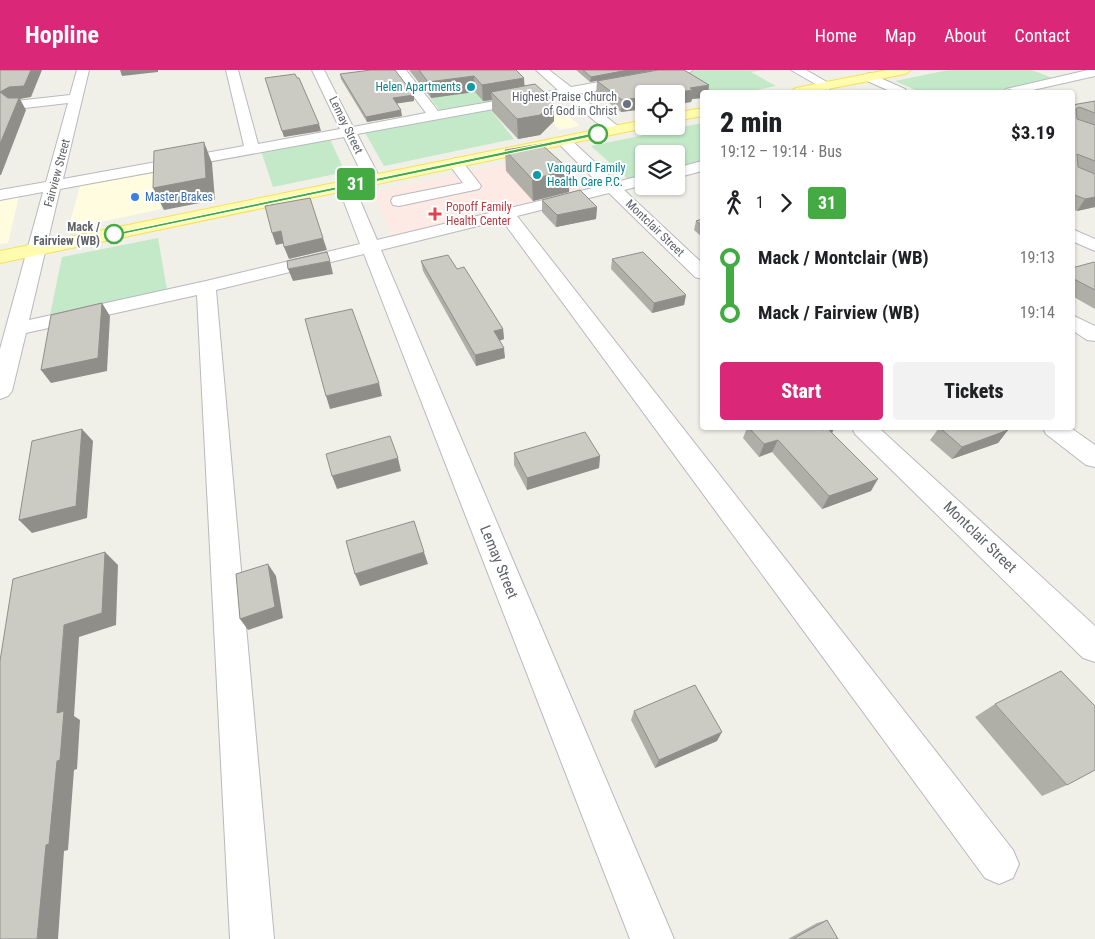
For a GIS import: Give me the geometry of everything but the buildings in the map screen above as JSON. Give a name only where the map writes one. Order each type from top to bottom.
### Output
[{"type":"main road","points":[[807,90],[905,70]]},
{"type":"main road","points":[[685,115],[700,112]]},
{"type":"main road","points":[[0,258],[635,126]]},
{"type":"street","name":"Fairview Street","points":[[0,391],[9,342],[54,185],[83,70]]},
{"type":"street","points":[[232,70],[252,150]]},
{"type":"street","name":"Lemay Street","points":[[318,70],[349,132],[371,234],[652,939]]},
{"type":"street","points":[[400,70],[435,116]]},
{"type":"street","points":[[542,70],[614,130]]},
{"type":"street","points":[[0,194],[687,70]]},
{"type":"street","points":[[796,70],[828,86]]},
{"type":"street","points":[[1050,70],[1095,86]]},
{"type":"street","points":[[1019,90],[1095,72]]},
{"type":"street","points":[[869,78],[897,90]]},
{"type":"street","points":[[22,90],[14,110],[76,98]]},
{"type":"street","name":"Montclair Street","points":[[564,141],[700,271]]},
{"type":"street","points":[[399,202],[473,186],[456,163]]},
{"type":"street","points":[[685,171],[700,167]]},
{"type":"street","points":[[9,342],[206,287],[371,234],[635,182]]},
{"type":"street","points":[[421,218],[494,209]]},
{"type":"street","points":[[494,209],[999,864]]},
{"type":"street","points":[[1075,236],[1095,246]]},
{"type":"street","points":[[206,287],[252,939]]},
{"type":"street","points":[[1075,323],[1095,335]]},
{"type":"street","name":"Montclair Street","points":[[866,430],[1095,647]]},
{"type":"street","points":[[1058,430],[1095,458]]},
{"type":"shaded area","points":[[548,98],[580,126],[560,130],[530,101]]},
{"type":"shaded area","name":"Popoff Family Health Center","points":[[551,154],[589,191],[392,236],[372,192]]},
{"type":"shaded area","points":[[161,168],[161,209],[68,229],[81,183]]},
{"type":"shaded area","points":[[19,196],[8,243],[0,244],[0,199]]},
{"type":"green space","points":[[697,70],[763,70],[751,72],[776,86],[756,90],[701,90],[675,74]]},
{"type":"green space","points":[[948,70],[1032,70],[1055,79],[1008,90],[915,90],[895,81]]},
{"type":"green space","points":[[533,84],[544,93],[441,112],[430,98]]},
{"type":"green space","points":[[490,109],[514,139],[384,166],[364,131]]},
{"type":"green space","points":[[700,123],[700,164],[685,168],[685,145],[635,145],[635,180],[630,181],[591,146],[644,135],[685,135],[685,127]]},
{"type":"green space","points":[[330,139],[345,172],[273,187],[261,151]]},
{"type":"green space","points":[[158,238],[167,290],[50,315],[62,257]]},
{"type":"bus line","name":"31","points":[[114,234],[598,134]]},
{"type":"place","name":"Helen Apartments","points":[[471,87]]},
{"type":"place","name":"Highest Praise Church of God in Christ","points":[[627,104]]},
{"type":"place","name":"Vangaurd Family Health Care P.C.","points":[[537,175]]},
{"type":"place","name":"Master Brakes","points":[[135,197]]},
{"type":"place","name":"Popoff Family Health Center","points":[[435,214]]},
{"type":"place","name":"Mack / Fairview (WB)","points":[[114,234]]}]
